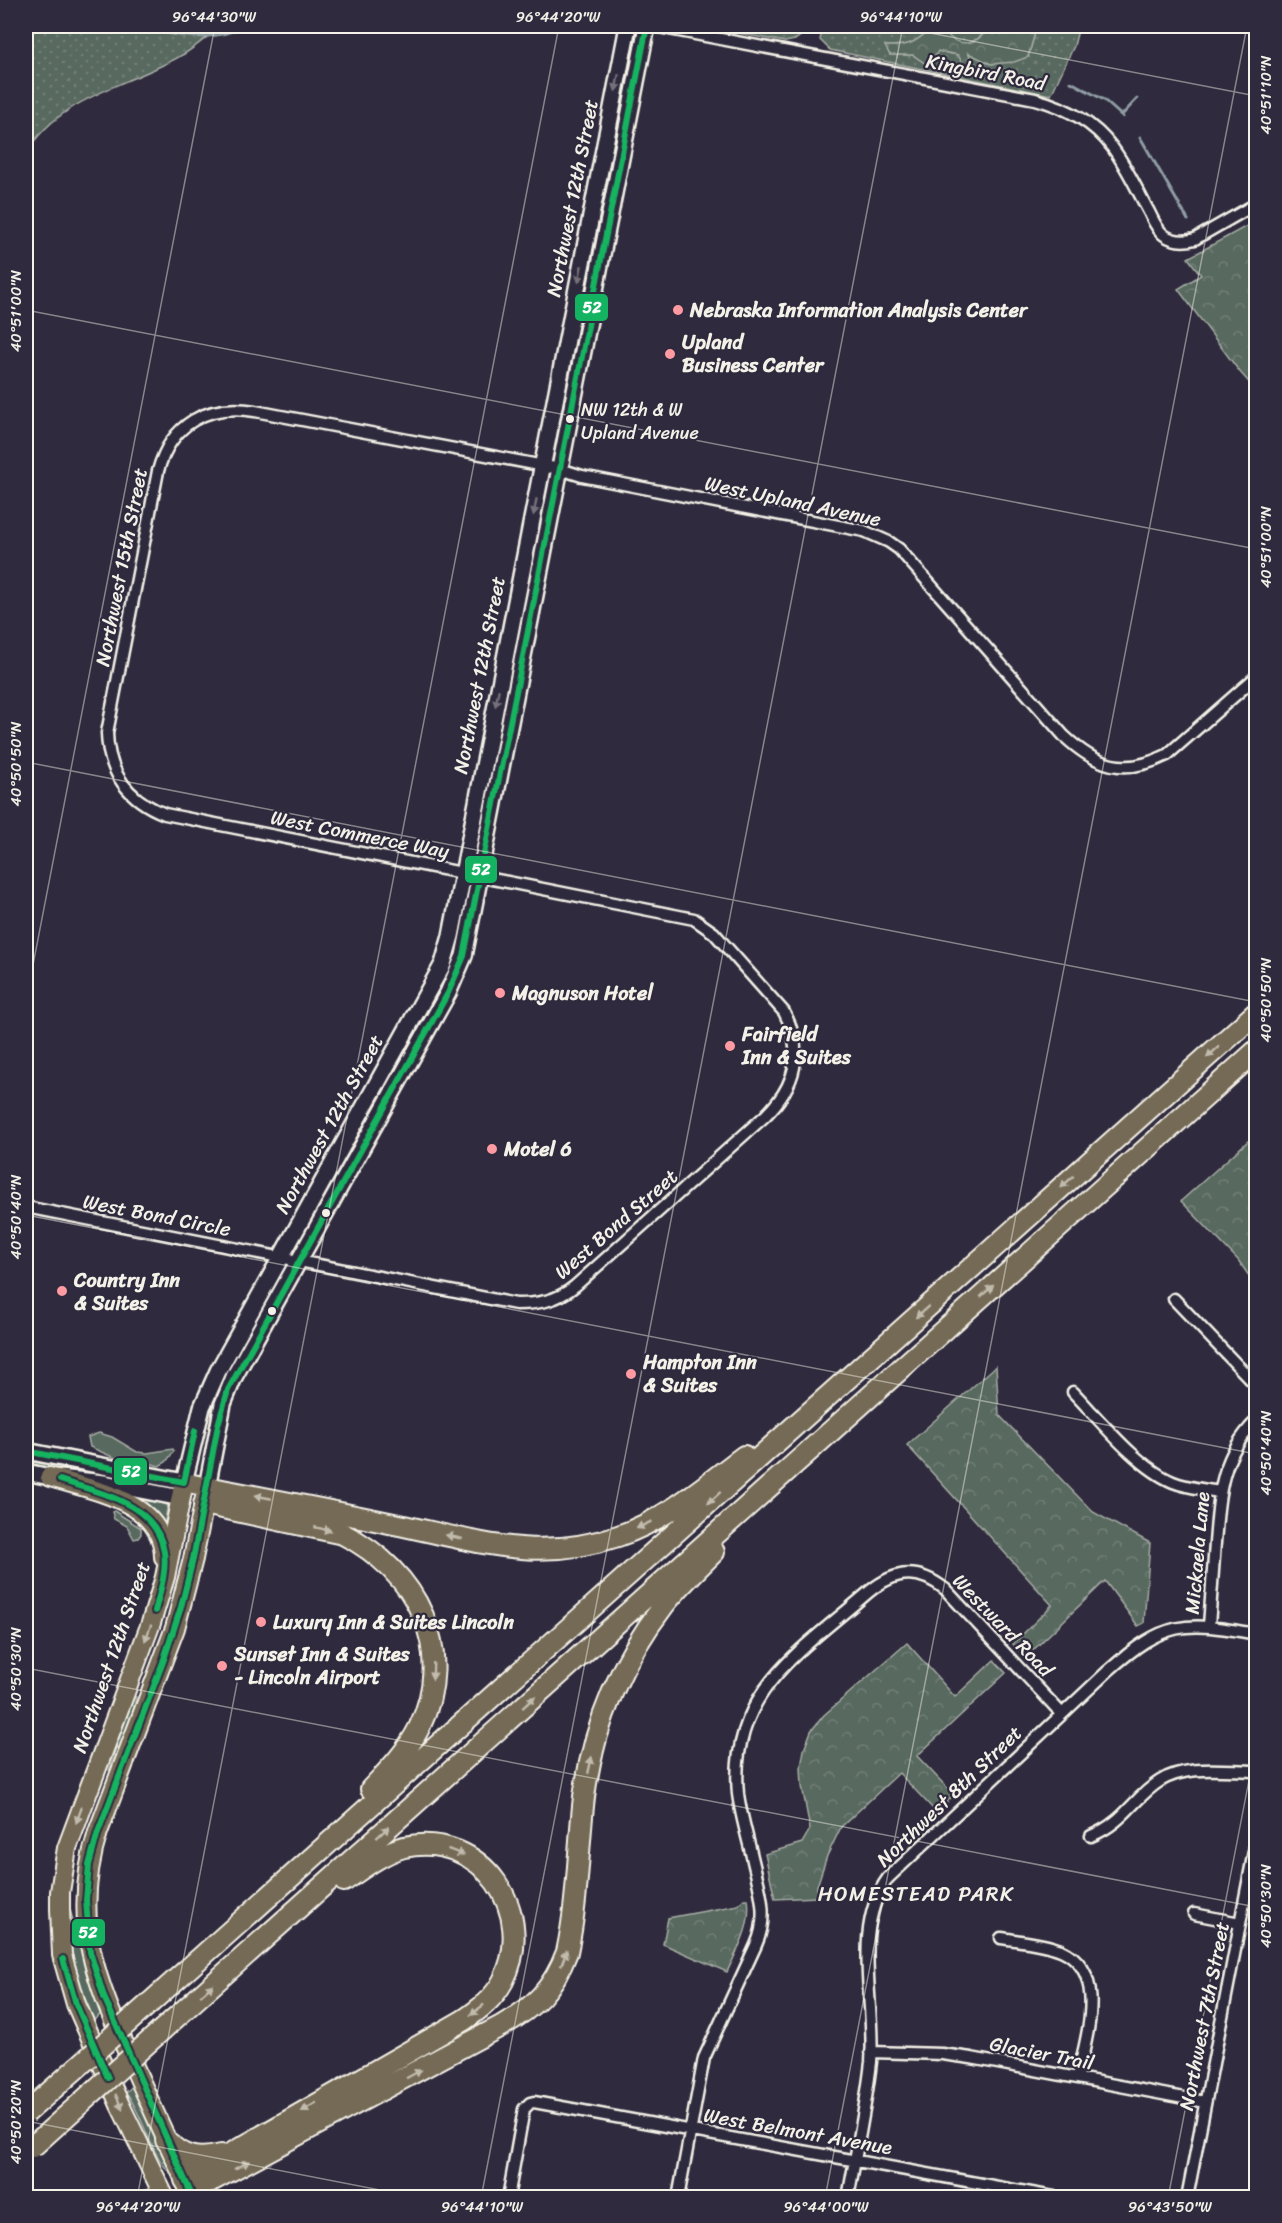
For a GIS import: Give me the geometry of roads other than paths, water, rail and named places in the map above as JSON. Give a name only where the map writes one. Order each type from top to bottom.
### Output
[{"type":"highway","points":[[26,2113],[1257,1013]]},
{"type":"highway","points":[[28,2150],[1257,1051]]},
{"type":"highway","points":[[205,1495],[505,1548],[541,1549],[591,1543],[640,1527],[682,1503],[860,1367]]},
{"type":"highway","points":[[173,2193],[312,2129],[521,2015],[545,1993],[558,1973],[567,1952],[587,1776],[604,1713],[622,1671],[665,1603],[881,1385]]},
{"type":"highway","points":[[205,1495],[328,1530],[359,1542],[387,1563],[411,1591],[427,1625],[432,1653],[430,1698],[408,1746],[391,1768],[262,1902]]},
{"type":"highway","points":[[173,2193],[229,2153],[464,2020],[482,2007],[494,1995],[508,1969],[512,1956],[514,1931],[504,1893],[488,1871],[454,1851],[417,1845],[395,1850],[374,1860],[260,1942]]},
{"type":"highway","points":[[166,2140],[180,2153],[194,2158],[229,2153]]},
{"type":"main road","name":"Northwest 12th Street","points":[[173,2193],[76,2004],[60,1942],[60,1892],[67,1848],[151,1623],[165,1577],[196,1425],[209,1390],[439,973],[452,936],[628,26]]},
{"type":"main road","name":"Northwest 12th Street","points":[[173,2193],[166,2140],[110,2013],[94,1967],[86,1917],[87,1881],[98,1832],[178,1617],[193,1559],[221,1414],[228,1390],[459,970],[468,941],[647,26]]},
{"type":"main road","points":[[26,1451],[205,1495]]},
{"type":"main road","points":[[26,1472],[50,1477],[183,1490]]},
{"type":"main road","points":[[50,1477],[111,1496],[144,1514],[160,1534],[164,1547],[165,1577]]},
{"type":"street","name":"Kingbird Road","points":[[653,26],[1035,99],[1062,108],[1085,121],[1111,146],[1120,158],[1158,229],[1166,236],[1179,241],[1195,239],[1257,204]]},
{"type":"street","name":"West Upland Avenue","points":[[204,415],[222,410],[245,410],[560,469],[592,478],[864,531],[899,549],[1064,736],[1096,760],[1110,765],[1139,765],[1167,755],[1257,677]]},
{"type":"street","name":"Northwest 15th Street","points":[[107,744],[108,722],[160,462],[174,437],[185,426],[204,415]]},
{"type":"street","name":"West Commerce Way","points":[[107,744],[110,759],[122,783],[138,801],[165,814],[694,919],[714,933],[774,999],[788,1020],[795,1043]]},
{"type":"street","name":"West Bond Street","points":[[281,1257],[516,1304],[539,1303],[560,1296],[575,1286],[777,1105],[791,1080],[795,1063],[795,1043]]},
{"type":"street","name":"West Bond Circle","points":[[26,1207],[281,1257]]},
{"type":"street","points":[[1174,1299],[1257,1385]]},
{"type":"street","points":[[1073,1392],[1137,1458],[1158,1475],[1187,1486],[1219,1492]]},
{"type":"street","name":"Mickaela Lane","points":[[1209,1626],[1219,1492],[1230,1458],[1238,1443],[1257,1421]]},
{"type":"street","name":"Westward Road","points":[[691,2130],[704,2058],[760,1936],[764,1920],[763,1904],[739,1794],[738,1759],[749,1716],[762,1692],[778,1671],[875,1586],[899,1574],[910,1574],[929,1578],[945,1588],[1062,1714]]},
{"type":"street","name":"Northwest 8th Street","points":[[848,2198],[871,2052],[868,1933],[872,1909],[880,1890],[896,1868],[1125,1656],[1149,1638],[1176,1628],[1209,1626],[1257,1634]]},
{"type":"street","points":[[1091,1836],[1108,1829],[1154,1786],[1169,1777],[1200,1770],[1257,1771]]},
{"type":"street","name":"Northwest 7th Street","points":[[1187,2198],[1257,1841]]},
{"type":"street","points":[[1194,1914],[1240,1923]]},
{"type":"street","points":[[1001,1938],[1061,1950],[1084,1972],[1091,1990],[1091,2008],[1078,2078]]},
{"type":"street","name":"Glacier Trail","points":[[871,2052],[956,2055],[1205,2102]]},
{"type":"street","name":"West Belmont Avenue","points":[[508,2198],[522,2117],[526,2105],[539,2102],[1059,2198]]},
{"type":"street","points":[[678,2198],[691,2130]]},
{"type":"waterway","points":[[131,26],[202,37],[230,32],[244,26]]},
{"type":"waterway","points":[[1071,82],[1104,100],[1123,117]]},
{"type":"waterway","points":[[1122,115],[1137,99]]},
{"type":"waterway","points":[[1140,137],[1188,220]]},
{"type":"place","name":"Nebraska Information Analysis Center","points":[[678,310]]},
{"type":"place","name":"Upland Business Center","points":[[670,354]]},
{"type":"place","name":"NW 12th & W Upland Avenue","points":[[570,419]]},
{"type":"place","name":"Magnuson Hotel","points":[[500,993]]},
{"type":"place","name":"Fairfield Inn & Suites","points":[[730,1046]]},
{"type":"place","name":"Motel 6","points":[[492,1149]]},
{"type":"place","name":"Country Inn & Suites","points":[[62,1291]]},
{"type":"place","name":"Hampton Inn & Suites","points":[[631,1374]]},
{"type":"place","name":"Luxury Inn & Suites Lincoln","points":[[261,1622]]},
{"type":"place","name":"Sunset Inn & Suites - Lincoln Airport","points":[[222,1666]]},
{"type":"district","name":"HOMESTEAD PARK","points":[[916,1894]]}]
